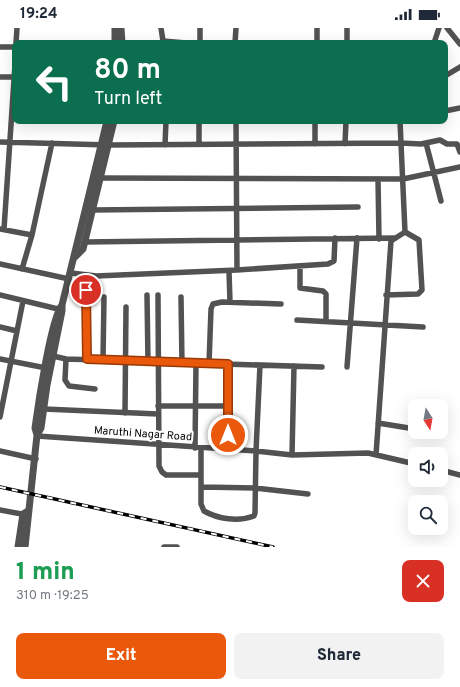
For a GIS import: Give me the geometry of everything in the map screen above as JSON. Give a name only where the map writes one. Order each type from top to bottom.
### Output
[{"type":"street","points":[[16,28],[16,40]]},
{"type":"street","points":[[115,28],[115,40]]},
{"type":"street","points":[[121,28],[122,40]]},
{"type":"street","points":[[161,28],[161,40]]},
{"type":"street","points":[[200,28],[200,40]]},
{"type":"street","points":[[235,40],[236,28]]},
{"type":"street","points":[[317,40],[318,28]]},
{"type":"street","points":[[347,40],[348,28]]},
{"type":"street","points":[[435,40],[439,28]]},
{"type":"street","points":[[447,28],[460,44]]},
{"type":"street","points":[[0,47],[12,47]]},
{"type":"street","points":[[448,74],[460,68]]},
{"type":"street","points":[[0,77],[12,77]]},
{"type":"street","points":[[448,110],[460,108]]},
{"type":"street","points":[[13,124],[2,229],[32,235]]},
{"type":"street","points":[[24,547],[27,513],[36,459],[37,435],[35,428],[46,368],[60,307],[70,276],[76,243],[106,124]]},
{"type":"street","points":[[74,258],[83,249],[113,124]]},
{"type":"street","points":[[165,144],[166,124]]},
{"type":"street","points":[[199,124],[199,144]]},
{"type":"street","points":[[236,124],[238,178],[237,270]]},
{"type":"street","points":[[315,124],[315,144]]},
{"type":"street","points":[[345,144],[346,124]]},
{"type":"street","points":[[400,124],[405,232]]},
{"type":"street","points":[[0,142],[109,145],[237,143],[345,144],[426,143],[440,140],[447,144],[457,144],[460,152]]},
{"type":"street","points":[[22,269],[32,235],[52,143]]},
{"type":"street","points":[[426,143],[441,201]]},
{"type":"street","points":[[100,178],[403,179],[434,174],[460,167]]},
{"type":"street","points":[[378,178],[379,238]]},
{"type":"street","points":[[92,210],[358,207]]},
{"type":"street","points":[[376,455],[386,295],[391,241],[405,232]]},
{"type":"street","points":[[386,295],[418,294],[422,290],[419,240],[405,232]]},
{"type":"street","points":[[0,264],[22,269],[70,276],[86,276],[237,270],[328,264],[334,261],[335,238]]},
{"type":"street","points":[[346,367],[351,323],[357,238]]},
{"type":"street","points":[[84,242],[394,238]]},
{"type":"street","points":[[300,266],[300,288],[323,291],[326,294],[326,321]]},
{"type":"street","points":[[229,270],[230,302]]},
{"type":"street","points":[[86,276],[87,359]]},
{"type":"street","points":[[0,295],[23,301],[60,307]]},
{"type":"street","points":[[147,295],[148,362]]},
{"type":"street","points":[[158,295],[159,466],[164,474],[201,475]]},
{"type":"street","points":[[180,296],[182,364]]},
{"type":"street","points":[[104,297],[104,360]]},
{"type":"street","points":[[0,417],[23,301]]},
{"type":"street","points":[[209,364],[211,306],[215,303],[230,302],[281,304]]},
{"type":"street","points":[[37,435],[41,428],[62,312],[60,307]]},
{"type":"street","points":[[125,413],[126,307]]},
{"type":"street","points":[[296,320],[424,327]]},
{"type":"street","points":[[0,327],[17,331]]},
{"type":"street","points":[[53,356],[66,359],[182,364],[322,367]]},
{"type":"street","points":[[0,359],[46,368]]},
{"type":"street","points":[[66,359],[65,380],[69,386],[95,389]]},
{"type":"street","points":[[196,364],[195,407],[201,475],[201,504],[204,510],[218,517],[236,519],[254,516],[255,513],[260,365]]},
{"type":"street","points":[[228,364],[228,449]]},
{"type":"street","points":[[292,455],[294,366]]},
{"type":"street","points":[[158,406],[228,406]]},
{"type":"street","points":[[44,409],[158,414]]},
{"type":"street","points":[[378,423],[408,428]]},
{"type":"street","name":"Maruthi Nagar Road","points":[[37,435],[158,446],[228,449],[292,455],[347,453],[376,455],[408,462]]},
{"type":"street","points":[[0,451],[36,459]]},
{"type":"street","points":[[448,472],[460,475]]},
{"type":"street","points":[[201,487],[256,488],[308,494]]},
{"type":"street","points":[[0,510],[27,513]]},
{"type":"street","points":[[164,547],[177,547]]},
{"type":"railway","points":[[0,487],[273,547]]},
{"type":"route","points":[[86,290],[87,359],[158,363],[228,364],[228,435]]}]
